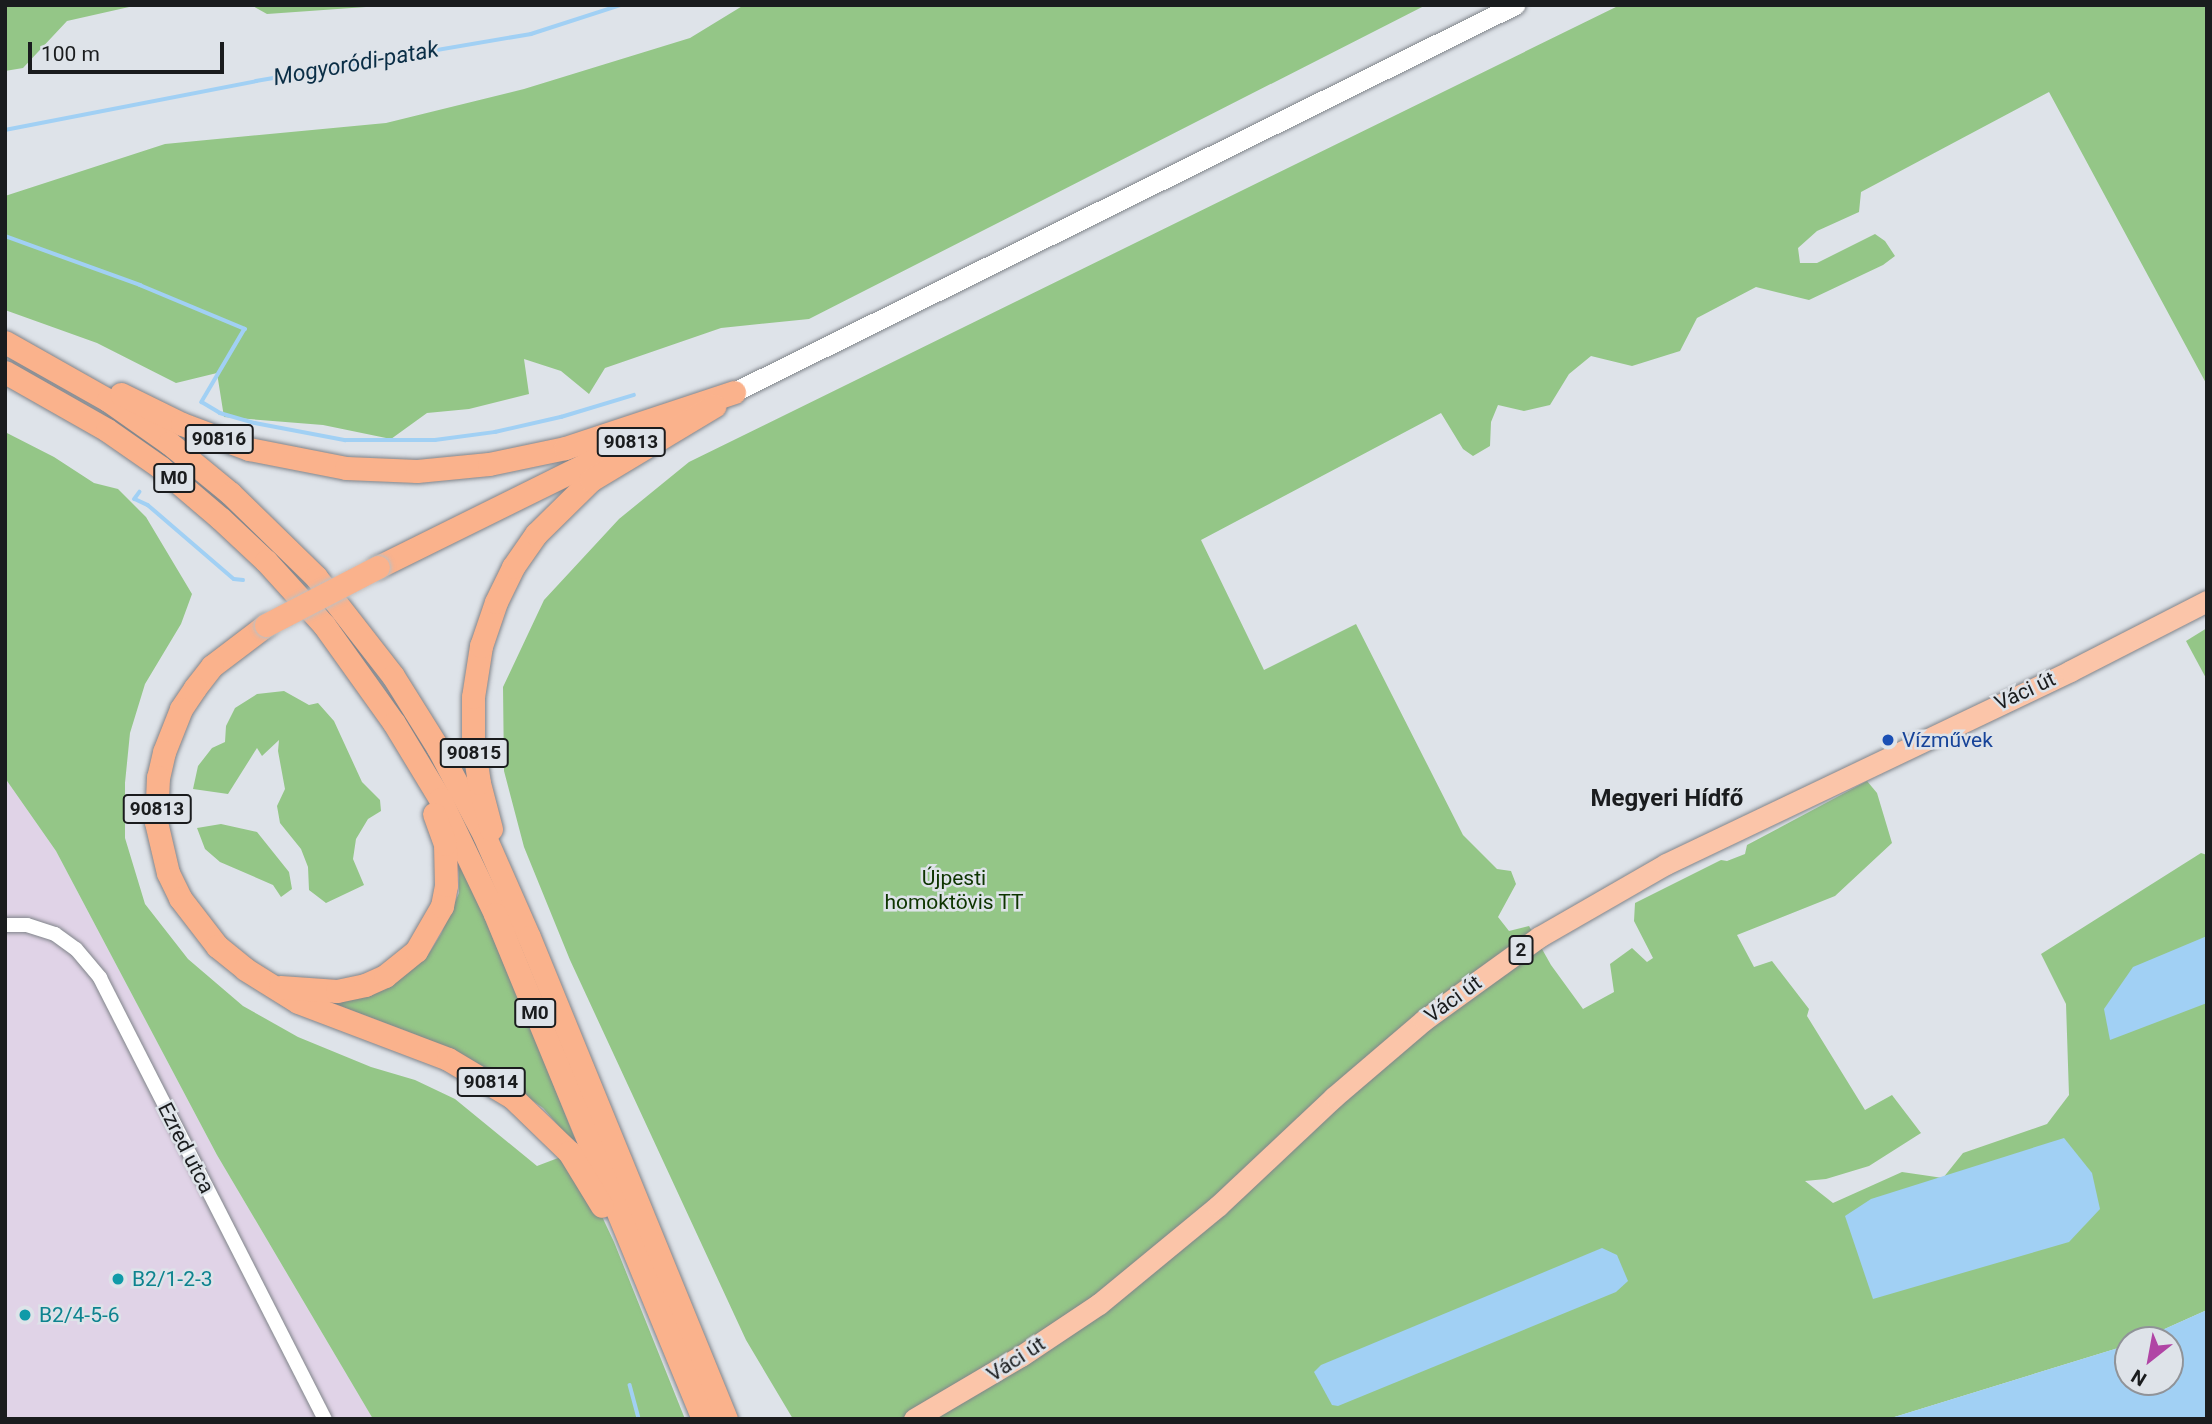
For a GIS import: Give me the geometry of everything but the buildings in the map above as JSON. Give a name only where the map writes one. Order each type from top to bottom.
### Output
[{"type":"highway","name":"90816","points":[[5,337],[33,346],[146,408],[220,439],[284,458],[346,468],[453,468],[529,457],[565,448],[734,392]]},
{"type":"highway","name":"M0","points":[[5,342],[108,400],[169,443],[230,493],[316,577],[393,676],[438,748],[484,835],[529,937],[726,1419]]},
{"type":"highway","name":"M0","points":[[5,372],[69,406],[149,459],[192,493],[266,561],[355,665],[420,767],[460,838],[495,914],[703,1419]]},
{"type":"highway","name":"90813","points":[[420,767],[424,789],[445,844],[446,874],[442,906],[416,951],[385,976],[365,985],[337,991],[275,987],[246,970],[217,946],[195,922],[168,873],[156,822],[158,777],[164,752],[181,709],[212,666],[266,625],[734,392]]},
{"type":"highway","name":"90815","points":[[529,937],[518,894],[489,824],[473,743],[475,684],[481,646],[496,602],[513,567],[536,534],[591,480],[681,429],[734,392]]},
{"type":"highway","name":"90814","points":[[275,987],[298,1002],[335,1018],[448,1059],[512,1097],[569,1152],[593,1189],[620,1241],[639,1264]]},
{"type":"main road","points":[[734,392],[1515,5]]},
{"type":"main road","name":"Váci út","points":[[914,1419],[1010,1363],[1099,1304],[1177,1242],[1334,1097],[1424,1020],[1539,937],[1666,864],[2081,665],[2207,601]]},
{"type":"street","name":"Ezred utca","points":[[5,925],[27,925],[55,934],[76,948],[100,978],[324,1419]]},
{"type":"shaded area","points":[[5,778],[56,851],[217,1155],[373,1419],[5,1419]]},
{"type":"green space","points":[[5,5],[138,5],[67,21],[23,68],[5,71]]},
{"type":"green space","points":[[251,5],[394,5],[267,14]]},
{"type":"green space","points":[[744,5],[1426,5],[809,319],[721,328],[605,368],[589,394],[561,371],[524,359],[529,394],[469,409],[427,413],[391,439],[323,425],[224,417],[217,373],[176,383],[97,343],[5,310],[5,196],[165,144],[386,123],[524,89],[690,38]]},
{"type":"green space","name":"Újpesti homoktövis TT","points":[[1620,5],[2207,5],[2207,385],[2049,92],[1861,192],[1859,212],[1817,231],[1798,248],[1800,263],[1817,263],[1875,234],[1885,241],[1895,256],[1883,265],[1809,300],[1756,287],[1697,318],[1680,351],[1632,366],[1591,356],[1569,374],[1550,405],[1524,411],[1498,405],[1491,422],[1490,446],[1473,456],[1463,449],[1441,413],[1201,540],[1264,670],[1356,624],[1463,835],[1497,869],[1511,871],[1516,884],[1498,917],[1509,931],[1529,926],[1551,965],[1583,1009],[1614,992],[1610,964],[1632,948],[1647,962],[1653,958],[1634,921],[1635,903],[1721,860],[1727,861],[1745,854],[1747,845],[1867,781],[1877,793],[1892,843],[1835,896],[1737,935],[1754,967],[1772,961],[1809,1009],[1807,1016],[1865,1110],[1892,1095],[1921,1133],[1869,1166],[1826,1179],[1805,1181],[1833,1203],[1902,1172],[1943,1178],[1963,1153],[2047,1124],[2069,1095],[2066,1004],[2041,954],[2201,853],[2207,855],[2207,1310],[2171,1326],[2114,1326],[2114,1349],[1888,1419],[793,1419],[746,1340],[570,960],[524,847],[504,771],[503,687],[544,600],[619,519],[689,462]]},
{"type":"green space","points":[[5,432],[54,457],[94,483],[118,489],[146,517],[192,594],[181,624],[145,684],[130,733],[125,783],[125,838],[145,904],[188,959],[243,1006],[298,1037],[371,1067],[415,1080],[455,1099],[537,1166],[566,1155],[590,1191],[614,1242],[685,1419],[373,1419],[217,1155],[56,851],[5,778]]},
{"type":"green space","points":[[2207,628],[2207,680],[2186,641]]},
{"type":"green space","points":[[284,691],[309,705],[318,703],[334,721],[362,782],[380,800],[381,811],[368,819],[356,839],[353,859],[364,885],[326,903],[309,890],[308,867],[301,849],[280,823],[277,806],[285,789],[278,751],[279,740],[262,756],[257,748],[228,794],[193,789],[198,766],[212,748],[225,742],[226,726],[235,708],[257,694]]},
{"type":"green space","points":[[221,824],[257,832],[289,872],[292,889],[281,897],[273,885],[220,862],[205,849],[197,828]]},
{"type":"green space","points":[[463,866],[575,1139],[571,1140],[543,1108],[490,1070],[414,1034],[322,999],[397,980],[428,955],[441,934],[459,893],[459,868]]},
{"type":"water","points":[[2207,936],[2207,1003],[2110,1040],[2104,1009],[2133,967]]},
{"type":"water","points":[[2064,1138],[2092,1173],[2100,1209],[2069,1242],[1873,1299],[1845,1216],[1871,1199]]},
{"type":"water","points":[[1602,1248],[1617,1255],[1628,1281],[1616,1292],[1338,1406],[1332,1405],[1314,1372],[1321,1365]]},
{"type":"water","points":[[2207,1310],[2207,1419],[1888,1419],[2114,1349],[2114,1396],[2184,1396],[2184,1326],[2171,1326]]},
{"type":"waterway","name":"Mogyoródi-patak","points":[[5,130],[256,81],[531,34],[621,5]]},
{"type":"waterway","points":[[5,236],[140,285],[245,329],[202,402],[220,413],[255,423],[345,440],[435,440],[495,432],[561,417],[634,395]]},
{"type":"waterway","points":[[140,492],[135,499],[148,505],[234,579],[243,580]]},
{"type":"waterway","points":[[630,1385],[639,1419]]},
{"type":"place","name":"Vízművek","points":[[1888,740]]},
{"type":"place","name":"B2/1-2-3","points":[[118,1279]]},
{"type":"place","name":"B2/4-5-6","points":[[25,1315]]},
{"type":"district","name":"Megyeri Hídfő","points":[[1667,799]]}]
